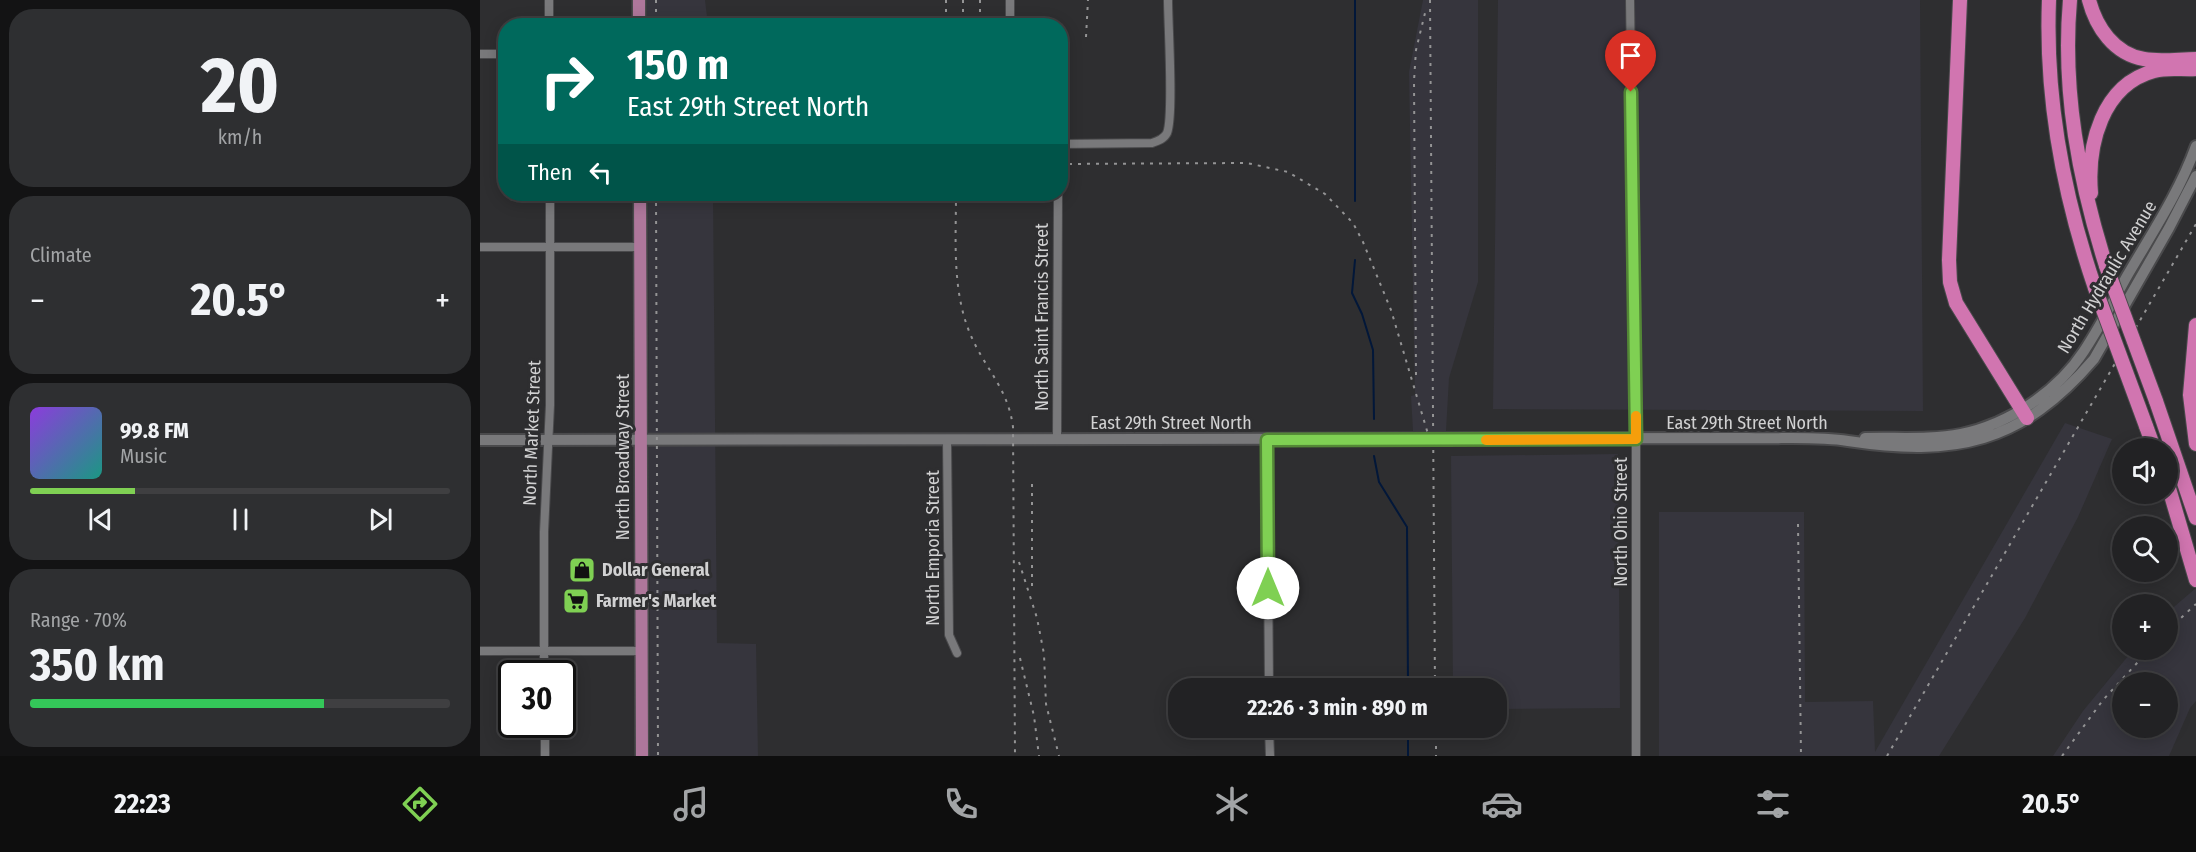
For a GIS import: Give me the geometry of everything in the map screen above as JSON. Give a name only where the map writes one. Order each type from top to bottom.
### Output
[{"type":"highway","points":[[1960,0],[1950,282],[1956,303],[2028,414]]},
{"type":"highway","points":[[2049,0],[2048,55],[2056,146],[2074,226],[2093,291],[2103,309],[2150,438]]},
{"type":"highway","points":[[2070,0],[2068,48],[2074,137],[2094,228],[2196,518]]},
{"type":"highway","points":[[2089,0],[2098,26],[2117,46],[2130,54],[2144,60],[2196,59]]},
{"type":"highway","points":[[2094,228],[2091,162],[2103,115],[2125,84],[2140,75],[2157,70],[2196,69]]},
{"type":"highway","points":[[2196,325],[2190,395],[2196,444]]},
{"type":"highway","points":[[2174,504],[2196,580]]},
{"type":"main road","points":[[639,0],[639,18]]},
{"type":"main road","name":"North Broadway Street","points":[[640,201],[642,756]]},
{"type":"street","points":[[549,0],[549,18]]},
{"type":"street","points":[[1010,0],[1010,18]]},
{"type":"street","points":[[1068,144],[1152,144],[1163,138],[1169,123],[1168,0]]},
{"type":"street","name":"North Ohio Street","points":[[1630,0],[1636,439],[1636,756]]},
{"type":"street","points":[[480,54],[498,54]]},
{"type":"street","name":"North Hydraulic Avenue","points":[[2028,414],[2084,352],[2171,203],[2196,147]]},
{"type":"street","name":"North Hydraulic Avenue","points":[[1850,441],[1962,434],[2028,414],[2057,398],[2094,359],[2196,176]]},
{"type":"street","name":"North Market Street","points":[[544,660],[543,532],[548,441],[550,201]]},
{"type":"street","name":"North Saint Francis Street","points":[[1057,440],[1058,201]]},
{"type":"street","points":[[480,247],[640,247]]},
{"type":"street","name":"East 29th Street North","points":[[480,440],[1636,439],[1850,441]]},
{"type":"street","points":[[1267,440],[1269,678]]},
{"type":"street","name":"North Emporia Street","points":[[947,441],[949,634],[957,653]]},
{"type":"street","points":[[480,651],[641,651]]},
{"type":"street","points":[[545,738],[545,756]]},
{"type":"street","points":[[1269,738],[1270,756]]},
{"type":"shaded area","points":[[647,0],[705,0],[707,18],[647,18]]},
{"type":"shaded area","points":[[1423,0],[1478,0],[1478,282],[1449,378],[1446,431],[1413,431],[1411,396],[1415,395],[1409,72]]},
{"type":"shaded area","points":[[1498,0],[1920,0],[1923,411],[1493,409]]},
{"type":"shaded area","points":[[648,201],[713,201],[717,643],[756,644],[758,756],[650,756]]},
{"type":"shaded area","points":[[2065,423],[2112,439],[2078,517],[2025,618],[1939,756],[1659,756],[1659,512],[1804,512],[1805,702],[1873,701],[1875,752]]},
{"type":"shaded area","points":[[1618,454],[1620,708],[1507,709],[1507,678],[1453,678],[1451,456]]},
{"type":"shaded area","points":[[2196,588],[2196,701],[2190,708],[2178,735],[2178,672],[2115,672],[2125,660],[2178,660],[2178,603]]},
{"type":"shaded area","points":[[2112,676],[2112,738],[2177,738],[2169,756],[2053,756],[2083,711]]},
{"type":"waterway","points":[[1355,0],[1355,201]]},
{"type":"waterway","points":[[1355,260],[1352,293],[1362,314],[1373,350],[1374,419]]},
{"type":"waterway","points":[[1374,456],[1379,482],[1407,527],[1408,678]]},
{"type":"waterway","points":[[1408,738],[1408,756]]},
{"type":"railway","points":[[656,0],[656,18]]},
{"type":"railway","points":[[946,0],[946,18]]},
{"type":"railway","points":[[963,0],[963,18]]},
{"type":"railway","points":[[980,0],[980,18]]},
{"type":"railway","points":[[1086,37],[1088,0]]},
{"type":"railway","points":[[1430,0],[1435,678]]},
{"type":"railway","points":[[1416,375],[1414,81],[1416,50],[1425,13]]},
{"type":"railway","points":[[1068,164],[1247,163],[1288,172],[1325,194],[1353,223],[1363,242],[1391,310],[1428,434]]},
{"type":"railway","points":[[656,201],[658,756]]},
{"type":"railway","points":[[956,201],[957,281],[964,315],[975,344],[1006,400],[1013,427],[1015,756]]},
{"type":"railway","points":[[1887,756],[2196,224]]},
{"type":"railway","points":[[1032,484],[1032,591]]},
{"type":"railway","points":[[1798,524],[1801,756]]},
{"type":"railway","points":[[1019,562],[1037,618],[1044,654],[1046,704],[1059,756]]},
{"type":"railway","points":[[2178,621],[2196,604]]},
{"type":"railway","points":[[1020,658],[1034,716],[1039,756]]},
{"type":"railway","points":[[2062,756],[2103,700],[2140,660]]},
{"type":"railway","points":[[1436,738],[1436,756]]},
{"type":"slow traffic","points":[[1486,440],[1636,439],[1636,416]]},
{"type":"place","name":"Dollar General","points":[[582,570]]},
{"type":"place","name":"Farmer's Market","points":[[576,601]]},
{"type":"route","points":[[1268,588],[1267,440],[1636,439],[1631,92]]}]
